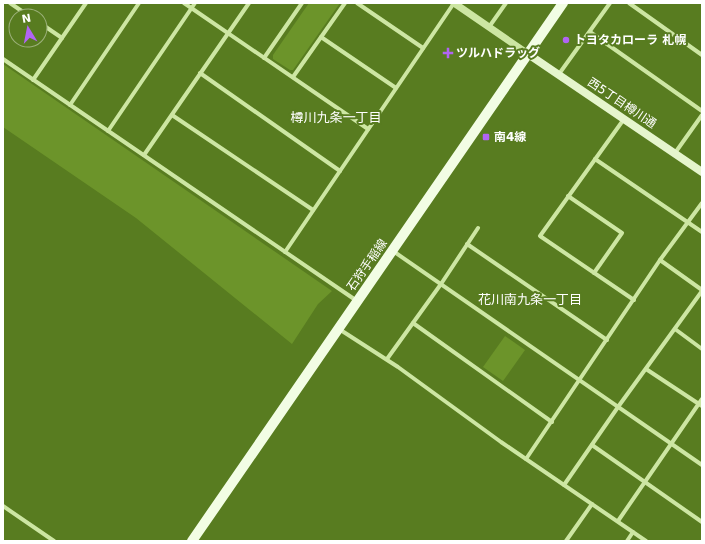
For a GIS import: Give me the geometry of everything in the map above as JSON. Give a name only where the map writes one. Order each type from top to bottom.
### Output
[{"type":"main road","name":"石狩手稲線","points":[[192,541],[563,3]]},
{"type":"main road","name":"西5丁目樽川通","points":[[528,54],[702,172]]},
{"type":"street","points":[[33,80],[86,3]]},
{"type":"street","points":[[70,105],[139,3]]},
{"type":"street","points":[[184,3],[368,129]]},
{"type":"street","points":[[108,131],[195,3]]},
{"type":"street","points":[[144,155],[249,3]]},
{"type":"street","points":[[264,58],[302,3]]},
{"type":"street","points":[[293,77],[345,3]]},
{"type":"street","points":[[356,3],[423,48]]},
{"type":"street","points":[[285,252],[454,3],[528,54]]},
{"type":"street","points":[[489,27],[506,3]]},
{"type":"street","points":[[559,74],[610,3]]},
{"type":"street","points":[[629,3],[702,55]]},
{"type":"street","points":[[48,28],[62,38]]},
{"type":"street","points":[[590,32],[702,111]]},
{"type":"street","points":[[321,37],[396,88]]},
{"type":"street","points":[[3,59],[357,301]]},
{"type":"street","points":[[200,73],[340,171]]},
{"type":"street","points":[[172,115],[313,210]]},
{"type":"street","points":[[675,153],[702,115]]},
{"type":"street","points":[[624,119],[540,236],[634,300]]},
{"type":"street","points":[[595,159],[702,232]]},
{"type":"street","points":[[568,196],[622,233],[594,273]]},
{"type":"street","points":[[526,459],[580,381],[660,260],[702,203]]},
{"type":"street","points":[[387,359],[441,284],[478,228]]},
{"type":"street","points":[[467,244],[607,340]]},
{"type":"street","points":[[392,250],[702,465]]},
{"type":"street","points":[[564,485],[618,407],[702,291],[660,260]]},
{"type":"street","points":[[413,323],[552,422]]},
{"type":"street","points":[[339,328],[387,359],[526,459],[646,541]]},
{"type":"street","points":[[675,329],[702,349]]},
{"type":"street","points":[[646,369],[700,405]]},
{"type":"street","points":[[618,521],[700,405],[702,399]]},
{"type":"street","points":[[592,445],[702,522]]},
{"type":"street","points":[[566,541],[592,504]]},
{"type":"street","points":[[3,506],[54,541]]},
{"type":"street","points":[[627,541],[633,532]]},
{"type":"green space","points":[[309,3],[340,3],[293,70],[290,70],[273,59],[273,55]]},
{"type":"green space","points":[[3,64],[332,291],[318,304],[292,344],[136,218],[3,127]]},
{"type":"green space","points":[[505,336],[525,350],[503,381],[483,367]]},
{"type":"place","name":"トヨタカローラ 札幌","points":[[566,40]]},
{"type":"place","name":"ツルハドラッグ","points":[[448,53]]},
{"type":"place","name":"南4線","points":[[486,137]]},
{"type":"district","name":"樽川九条一丁目","points":[[336,117]]},
{"type":"district","name":"花川南九条一丁目","points":[[530,299]]}]
